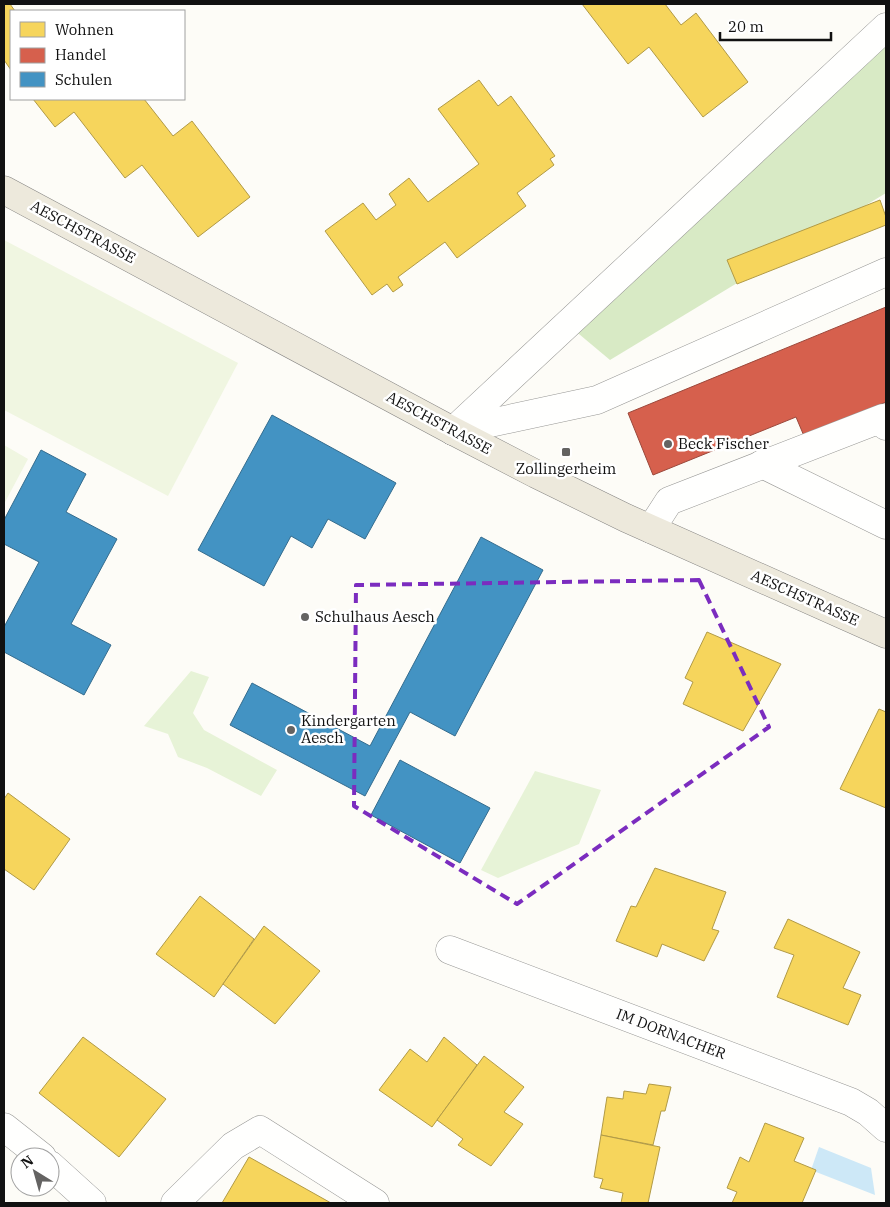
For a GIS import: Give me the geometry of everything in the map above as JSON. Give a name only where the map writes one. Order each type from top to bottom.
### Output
[{"type":"main road","name":"AESCHSTRASSE","points":[[4,190],[453,431],[650,529],[886,634]]},
{"type":"street","points":[[453,431],[886,28]]},
{"type":"street","points":[[453,431],[597,400],[886,272]]},
{"type":"street","points":[[650,529],[669,501],[883,418],[886,426]]},
{"type":"street","points":[[762,464],[886,524]]},
{"type":"street","name":"IM DORNACHER","points":[[450,950],[851,1102],[868,1112],[886,1128]]},
{"type":"street","points":[[4,1127],[29,1147]]},
{"type":"street","points":[[175,1203],[233,1146],[260,1130],[375,1203]]},
{"type":"street","points":[[60,1174],[92,1203]]},
{"type":"highlighted area","points":[[699,580],[769,727],[517,904],[354,806],[356,585]]},
{"type":"green space","points":[[886,36],[886,193],[610,360],[573,329]]},
{"type":"green space","points":[[4,240],[238,363],[168,496],[4,410]]},
{"type":"green space","points":[[4,445],[28,459],[4,504]]},
{"type":"green space","points":[[191,671],[209,677],[193,713],[204,730],[277,770],[261,796],[207,768],[178,757],[168,734],[144,726]]},
{"type":"green space","points":[[535,771],[601,790],[579,844],[498,878],[481,870]]},
{"type":"water","points":[[819,1147],[871,1168],[875,1195],[811,1170]]},
{"type":"building: Wohnen","points":[[4,4],[10,4],[14,10],[10,10],[10,69],[4,60]]},
{"type":"building: Wohnen","points":[[582,4],[665,4],[681,25],[696,13],[748,82],[703,117],[649,47],[628,64]]},
{"type":"building: Wohnen","points":[[479,80],[498,106],[511,96],[555,156],[550,159],[554,165],[517,193],[526,206],[457,258],[445,242],[398,277],[403,285],[393,292],[387,284],[372,295],[325,231],[363,203],[376,220],[396,205],[389,194],[409,178],[428,202],[479,164],[438,109]]},
{"type":"building: Wohnen","points":[[34,100],[145,100],[173,136],[192,121],[250,197],[198,237],[142,165],[125,178],[74,112],[55,127]]},
{"type":"building: Wohnen","points":[[880,200],[886,217],[886,225],[737,284],[727,260]]},
{"type":"building: Wohnen","points":[[707,632],[781,664],[743,731],[683,704],[693,682],[685,678]]},
{"type":"building: Wohnen","points":[[879,709],[886,712],[886,808],[840,789]]},
{"type":"building: Wohnen","points":[[8,793],[70,839],[34,890],[4,869],[4,799]]},
{"type":"building: Wohnen","points":[[655,868],[726,892],[712,929],[719,931],[704,961],[662,944],[657,957],[616,941],[631,906],[636,907]]},
{"type":"building: Wohnen","points":[[200,896],[254,939],[214,997],[156,954]]},
{"type":"building: Wohnen","points":[[788,919],[860,952],[843,988],[861,995],[848,1025],[777,997],[794,955],[774,948]]},
{"type":"building: Wohnen","points":[[264,926],[320,971],[275,1024],[223,984]]},
{"type":"building: Wohnen","points":[[83,1037],[166,1099],[119,1157],[39,1093]]},
{"type":"building: Wohnen","points":[[444,1037],[477,1065],[432,1127],[379,1090],[410,1049],[427,1062]]},
{"type":"building: Wohnen","points":[[484,1056],[524,1087],[504,1112],[523,1124],[491,1166],[458,1145],[463,1139],[437,1120]]},
{"type":"building: Wohnen","points":[[649,1084],[671,1087],[665,1111],[661,1111],[653,1145],[601,1135],[607,1097],[623,1099],[624,1091],[646,1094]]},
{"type":"building: Wohnen","points":[[765,1123],[804,1138],[794,1161],[816,1170],[802,1203],[732,1203],[737,1192],[727,1188],[740,1157],[749,1162]]},
{"type":"building: Wohnen","points":[[601,1135],[660,1147],[648,1203],[621,1203],[623,1193],[600,1188],[603,1179],[594,1177]]},
{"type":"building: Wohnen","points":[[249,1157],[331,1203],[222,1203]]},
{"type":"building: Handel","points":[[886,307],[886,402],[804,436],[796,417],[653,475],[628,413]]},
{"type":"building: Schulen","points":[[272,415],[396,483],[365,539],[328,519],[312,548],[291,536],[264,586],[198,550]]},
{"type":"building: Schulen","points":[[41,450],[86,474],[66,512],[117,539],[71,624],[111,645],[84,695],[4,652],[4,627],[39,562],[4,544],[4,520]]},
{"type":"building: Schulen","name":"Schulhaus Aesch","points":[[481,537],[543,570],[455,736],[410,712],[365,796],[230,725],[252,683],[370,746]]},
{"type":"building: Schulen","points":[[400,760],[490,808],[460,863],[371,815]]},
{"type":"place","name":"Beck Fischer","points":[[668,444]]},
{"type":"place","name":"Zollingerheim","points":[[566,452]]},
{"type":"place","name":"Schulhaus Aesch","points":[[305,617]]},
{"type":"place","name":"Kindergarten Aesch","points":[[291,730]]}]
